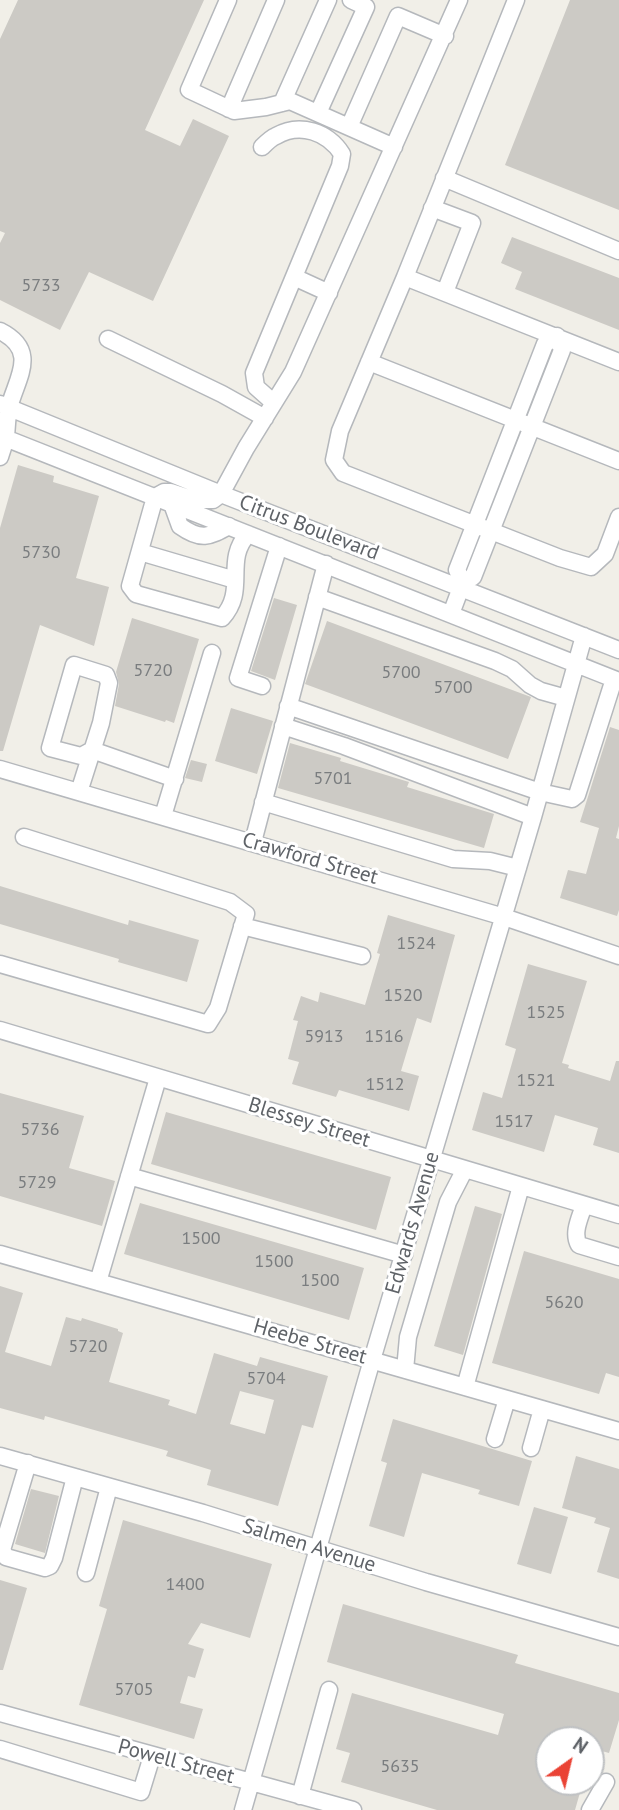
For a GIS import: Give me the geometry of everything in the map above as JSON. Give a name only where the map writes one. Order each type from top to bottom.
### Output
[{"type":"street","points":[[228,0],[189,90],[234,111],[290,101],[394,147]]},
{"type":"street","points":[[229,109],[276,0]]},
{"type":"street","points":[[282,103],[328,0]]},
{"type":"street","points":[[318,114],[366,6],[351,0]]},
{"type":"street","points":[[248,534],[237,551],[236,587],[231,607],[222,618],[136,594],[130,586],[155,497],[171,492],[195,500],[213,500],[221,494],[293,372],[459,0]]},
{"type":"street","points":[[516,0],[340,431],[334,460],[343,473],[560,558],[591,567],[605,554],[619,517]]},
{"type":"street","points":[[349,127],[398,16],[445,36]]},
{"type":"street","points":[[262,147],[275,136],[291,130],[310,131],[335,144],[342,154],[340,166],[254,373],[256,387],[274,403]]},
{"type":"street","points":[[444,178],[619,251]]},
{"type":"street","points":[[432,208],[472,223],[445,292]]},
{"type":"street","points":[[405,276],[619,362]]},
{"type":"street","points":[[293,277],[328,293]]},
{"type":"street","points":[[0,331],[20,348],[23,361],[20,379],[4,406],[0,457]]},
{"type":"street","points":[[462,585],[457,570],[474,525],[545,344],[557,336]]},
{"type":"street","points":[[451,614],[462,585],[473,577],[562,350],[557,336]]},
{"type":"street","points":[[108,339],[222,394],[265,418]]},
{"type":"street","points":[[369,362],[619,461]]},
{"type":"street","name":"Citrus Boulevard","points":[[4,406],[221,494],[462,585],[619,650]]},
{"type":"street","name":"Citrus Boulevard","points":[[3,437],[617,680]]},
{"type":"street","points":[[45,453],[54,440],[59,438],[128,464],[147,464]]},
{"type":"street","points":[[262,686],[238,678],[279,546]]},
{"type":"street","points":[[140,552],[235,580]]},
{"type":"street","points":[[253,842],[326,564]]},
{"type":"street","points":[[317,597],[495,661],[512,668],[530,685],[541,691],[566,698]]},
{"type":"street","name":"Edwards Avenue","points":[[243,1810],[584,636]]},
{"type":"street","points":[[163,816],[212,653]]},
{"type":"street","points":[[79,792],[92,750],[101,723],[109,683],[106,675],[74,664],[50,748],[81,756],[92,750],[175,779]]},
{"type":"street","points":[[288,706],[540,792],[572,799],[577,795],[617,680]]},
{"type":"street","points":[[283,726],[533,817]]},
{"type":"street","name":"Crawford Street","points":[[0,769],[503,917],[619,956]]},
{"type":"street","points":[[263,802],[453,859],[490,860],[518,868]]},
{"type":"street","points":[[0,964],[208,1024],[218,1008],[246,914],[230,902],[23,837]]},
{"type":"street","points":[[242,926],[362,956]]},
{"type":"street","name":"Blessey Street","points":[[0,1030],[619,1215]]},
{"type":"street","points":[[98,1282],[158,1078]]},
{"type":"street","points":[[405,1370],[408,1337],[448,1202],[465,1169]]},
{"type":"street","points":[[129,1176],[404,1255]]},
{"type":"street","points":[[465,1387],[521,1186]]},
{"type":"street","points":[[584,1205],[575,1234],[579,1245],[619,1256]]},
{"type":"street","name":"Heebe Street","points":[[0,1254],[619,1431]]},
{"type":"street","points":[[495,1439],[507,1399]]},
{"type":"street","points":[[531,1448],[542,1409]]},
{"type":"street","name":"Salmen Avenue","points":[[0,1456],[203,1513],[426,1582],[619,1637]]},
{"type":"street","points":[[28,1463],[3,1545],[2,1550],[6,1557],[45,1568],[50,1566],[75,1477]]},
{"type":"street","points":[[86,1573],[109,1487]]},
{"type":"street","points":[[300,1796],[329,1690]]},
{"type":"street","name":"Powell Street","points":[[0,1713],[353,1810]]},
{"type":"street","points":[[0,1749],[141,1791],[152,1756]]},
{"type":"street","points":[[590,1810],[606,1782]]},
{"type":"building","points":[[18,0],[204,0],[145,130],[180,146],[193,119],[229,136],[153,301],[89,272],[60,330],[0,300],[0,243],[5,233],[0,231],[0,39]]},
{"type":"building","points":[[570,0],[619,0],[619,210],[505,165]]},
{"type":"building","points":[[512,237],[619,278],[619,330],[515,289],[522,272],[501,263]]},
{"type":"building","points":[[18,465],[54,476],[53,482],[99,496],[76,578],[109,587],[94,646],[40,625],[3,751],[0,751],[0,528]]},
{"type":"building","points":[[274,598],[297,605],[275,680],[251,671]]},
{"type":"building","points":[[132,618],[199,639],[174,723],[115,706],[119,684],[116,672]]},
{"type":"building","points":[[327,621],[531,697],[508,759],[305,684]]},
{"type":"building","points":[[231,708],[273,721],[257,774],[215,761]]},
{"type":"building","points":[[610,727],[619,730],[617,916],[560,898],[568,870],[586,874],[599,828],[580,822]]},
{"type":"building","points":[[290,743],[409,782],[407,787],[494,814],[484,848],[278,788]]},
{"type":"building","points":[[191,760],[207,764],[202,782],[185,778]]},
{"type":"building","points":[[0,886],[128,925],[129,920],[199,940],[187,982],[0,924]]},
{"type":"building","points":[[388,915],[455,935],[431,1023],[417,1018],[401,1071],[419,1076],[409,1111],[339,1090],[336,1097],[292,1084],[299,1062],[288,1059],[298,1021],[293,1020],[301,996],[318,1002],[320,992],[365,1005]]},
{"type":"building","points":[[528,964],[587,981],[562,1063],[569,1065],[568,1068],[610,1081],[616,1061],[619,1061],[619,1153],[593,1145],[598,1128],[555,1115],[544,1152],[472,1130],[483,1092],[502,1098],[516,1049],[505,1045]]},
{"type":"building","points":[[0,1093],[84,1116],[69,1168],[115,1181],[102,1226],[0,1196]]},
{"type":"building","points":[[166,1112],[391,1177],[376,1230],[151,1164]]},
{"type":"building","points":[[140,1203],[364,1268],[349,1320],[124,1254]]},
{"type":"building","points":[[475,1206],[502,1214],[463,1355],[434,1346]]},
{"type":"building","points":[[524,1251],[619,1279],[619,1377],[606,1373],[599,1394],[492,1363]]},
{"type":"building","points":[[0,1286],[23,1293],[5,1352],[51,1366],[66,1317],[81,1321],[82,1318],[118,1329],[123,1333],[109,1382],[170,1400],[168,1405],[196,1414],[214,1353],[257,1366],[260,1357],[328,1376],[313,1428],[302,1425],[278,1506],[207,1485],[211,1470],[166,1456],[168,1451],[45,1416],[44,1420],[0,1408]],"holes":[[[240,1391],[274,1400],[265,1434],[230,1424]]]},
{"type":"building","points":[[393,1419],[532,1461],[519,1506],[478,1494],[480,1490],[422,1473],[404,1537],[369,1526],[387,1463],[381,1461]]},
{"type":"building","points":[[576,1456],[619,1469],[619,1579],[597,1572],[610,1528],[594,1523],[596,1518],[562,1508]]},
{"type":"building","points":[[31,1489],[59,1496],[45,1553],[15,1544]]},
{"type":"building","points":[[534,1507],[568,1517],[551,1574],[517,1564]]},
{"type":"building","points":[[123,1520],[272,1564],[250,1638],[201,1623],[188,1644],[204,1649],[195,1678],[188,1676],[180,1703],[203,1709],[194,1739],[79,1705],[107,1609],[99,1606]]},
{"type":"building","points":[[0,1580],[27,1588],[3,1670],[0,1670]]},
{"type":"building","points":[[343,1604],[518,1655],[515,1663],[619,1693],[619,1720],[609,1753],[605,1752],[605,1726],[535,1726],[535,1796],[579,1796],[575,1810],[437,1810],[341,1782],[350,1753],[336,1749],[352,1693],[498,1735],[504,1714],[327,1662]]}]
